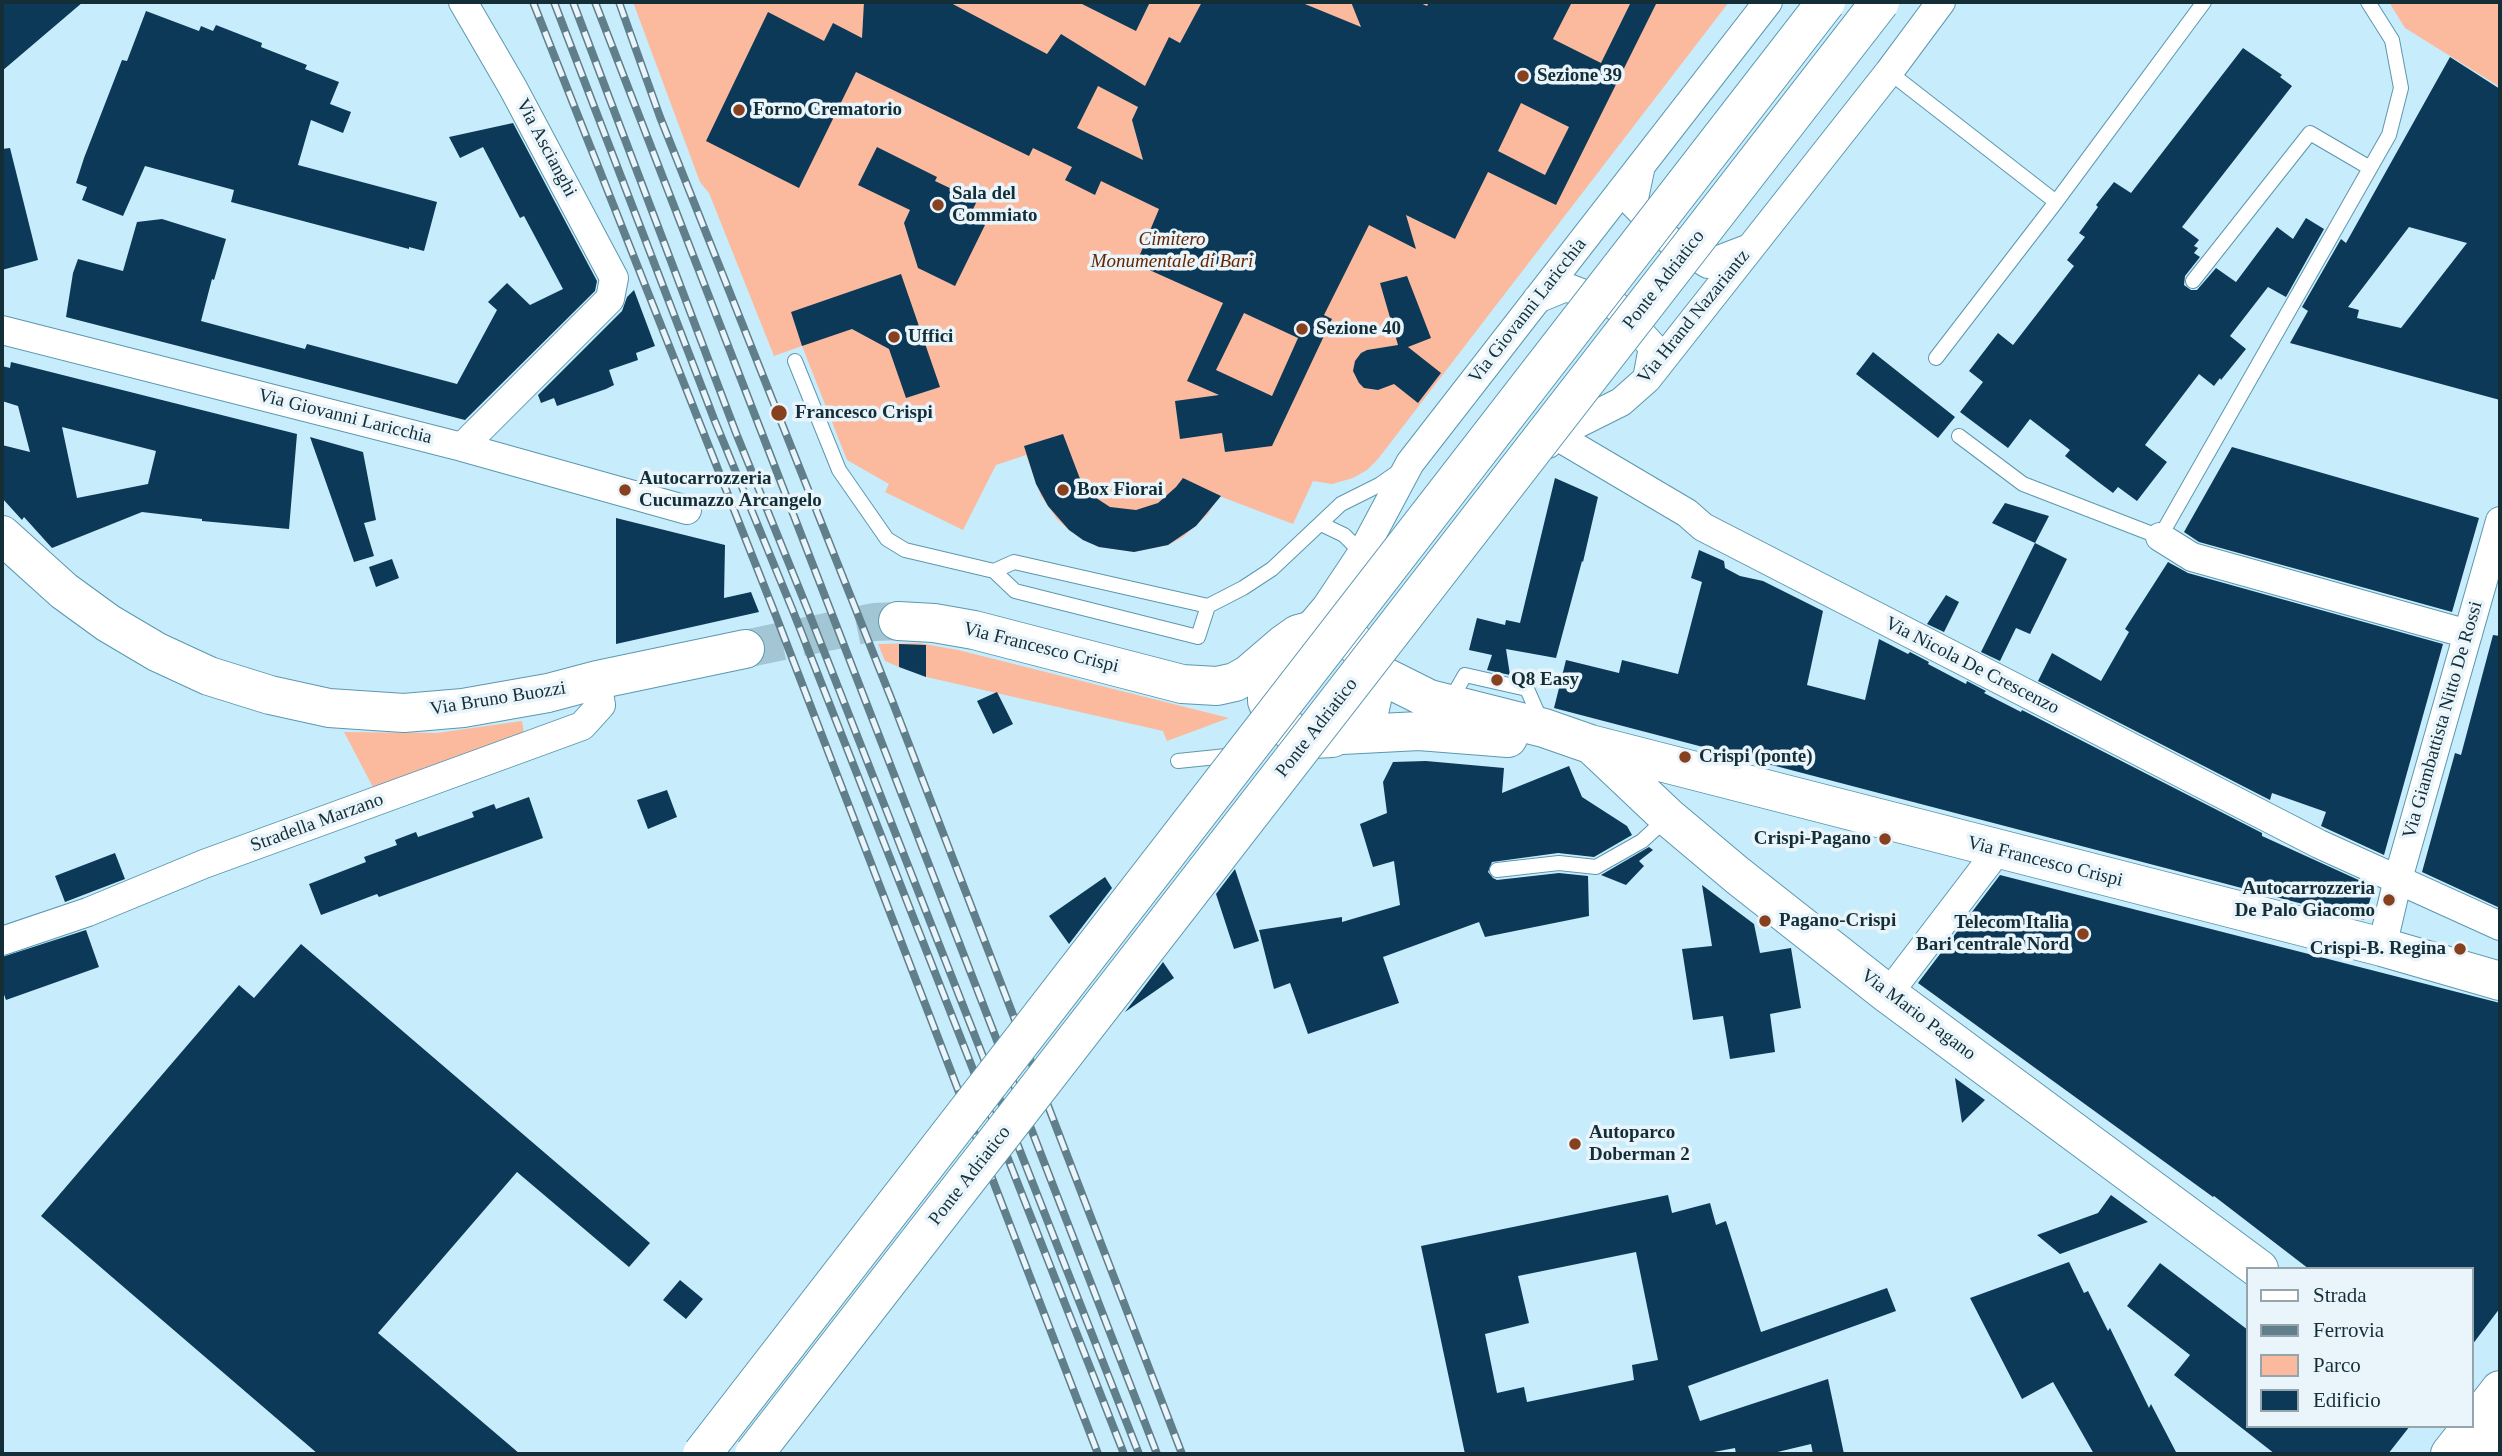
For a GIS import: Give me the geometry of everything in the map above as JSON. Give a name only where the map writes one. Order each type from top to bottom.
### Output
[{"type":"main road","points":[[702,1454],[1826,2]]},
{"type":"main road","name":"Ponte Adriatico","points":[[754,1454],[1880,2]]},
{"type":"main road","name":"Via Bruno Buozzi","points":[[2,535],[64,591],[108,623],[147,646],[209,676],[270,695],[329,708],[404,713],[464,708],[548,693],[745,649]]},
{"type":"main road","name":"Via Francesco Crispi","points":[[898,621],[934,623],[974,630],[1182,684]]},
{"type":"main road","points":[[1328,631],[1346,636],[1365,654],[1373,671],[1375,686],[1370,708],[1357,726],[1342,735],[1313,739],[1280,732],[1235,707],[1182,684],[1217,686],[1235,682],[1290,643],[1328,631]]},
{"type":"main road","points":[[1280,732],[1267,701],[1265,680],[1290,643]]},
{"type":"main road","name":"Via Francesco Crispi","points":[[1373,671],[1429,699],[1544,728],[1590,744],[2382,947],[2500,981]]},
{"type":"main road","name":"Via Francesco Crispi","points":[[1342,735],[1419,731],[1590,744]]},
{"type":"main road","name":"Via Mario Pagano","points":[[1590,744],[1668,817],[1888,994],[2256,1267]]},
{"type":"main road","points":[[2474,1423],[2500,1390]]},
{"type":"main road","points":[[2450,1454],[2470,1428]]},
{"type":"main road","points":[[2474,1428],[2500,1447]]},
{"type":"street","name":"Via Ascianghi","points":[[463,2],[513,88],[614,278],[610,299],[463,447]]},
{"type":"street","name":"Via Giovanni Laricchia","points":[[1290,643],[1326,607],[1362,553],[1410,463],[1768,2]]},
{"type":"street","name":"Via Hrand Nazariantz","points":[[1373,671],[1555,435],[1621,402],[1647,379],[1941,2]]},
{"type":"street","points":[[1642,164],[1633,203],[1668,239],[1708,264],[1749,249]]},
{"type":"street","points":[[1537,299],[1566,287],[1616,306],[1653,347],[1647,379]]},
{"type":"street","name":"Via Giovanni Laricchia","points":[[2,330],[463,447],[687,510]]},
{"type":"street","name":"Via Nicola De Crescenzo","points":[[1555,435],[1687,513],[1703,527],[2319,845],[2500,926]]},
{"type":"street","name":"Via Giambattista Nitto De Rossi","points":[[2382,947],[2398,879],[2500,521]]},
{"type":"street","points":[[2160,537],[2192,557],[2468,634]]},
{"type":"street","name":"Stradella Marzano","points":[[2,941],[88,912],[204,864],[582,726],[601,705],[597,680]]},
{"type":"street","points":[[1888,994],[1998,850]]},
{"type":"lane","points":[[1936,358],[2204,2]]},
{"type":"lane","points":[[1959,436],[2023,484],[2160,537],[2389,135],[2401,88],[2392,40],[2368,2]]},
{"type":"lane","points":[[1889,72],[2056,202]]},
{"type":"lane","points":[[2193,281],[2310,133],[2370,168]]},
{"type":"lane","points":[[795,360],[839,470],[887,539],[905,550],[994,570],[1015,591],[1198,638],[1209,606]]},
{"type":"lane","points":[[994,570],[1014,562],[1209,606],[1272,569],[1341,503],[1379,485],[1410,463]]},
{"type":"lane","points":[[1321,524],[1343,535],[1362,553]]},
{"type":"lane","points":[[1178,761],[1247,754],[1280,732]]},
{"type":"lane","points":[[1497,870],[1559,863],[1596,867],[1643,841],[1668,817]]},
{"type":"green space","name":"Cimitero Monumentale di Bari","points":[[633,2],[1729,2],[1367,470],[1353,478],[1332,484],[1313,481],[1293,524],[1219,496],[1208,514],[1183,537],[1168,545],[1134,552],[1099,547],[1069,530],[1057,519],[1041,496],[1026,455],[996,465],[963,530],[885,492],[889,484],[847,460],[802,346],[774,356],[709,193],[700,182]]},
{"type":"green space","points":[[2389,2],[2500,2],[2500,87],[2405,28]]},
{"type":"green space","points":[[918,643],[958,650],[1229,718],[1167,741],[1163,731],[922,676],[923,661],[899,660],[899,667],[885,661],[878,644]]},
{"type":"green space","points":[[522,721],[524,734],[374,789],[344,732],[437,733]]},
{"type":"building","points":[[2,2],[83,2],[2,71]]},
{"type":"building","points":[[864,2],[949,2],[1047,54],[1061,34],[1145,86],[1169,37],[1180,43],[1202,2],[1300,2],[1361,27],[1351,2],[1418,2],[1427,6],[1429,2],[1572,2],[1553,39],[1601,63],[1631,2],[1657,2],[1556,205],[1488,172],[1455,239],[1406,215],[1416,249],[1369,225],[1324,315],[1332,319],[1272,446],[1225,452],[1222,433],[1180,439],[1175,401],[1219,395],[1187,381],[1223,303],[1136,264],[1159,209],[1101,181],[1095,195],[1065,180],[1072,167],[1033,148],[1029,156],[856,72],[799,188],[706,141],[768,12],[824,41],[833,23],[862,38]],"holes":[[[1098,86],[1138,107],[1132,120],[1143,160],[1077,128]],[[1521,103],[1569,127],[1545,175],[1498,151]],[[1244,313],[1298,338],[1272,396],[1216,370]]]},
{"type":"building","points":[[1078,2],[1150,2],[1136,31]]},
{"type":"building","points":[[146,11],[199,31],[201,26],[213,31],[216,25],[262,43],[261,47],[307,65],[305,69],[339,82],[330,104],[351,112],[343,133],[311,120],[298,165],[437,202],[424,251],[231,202],[234,190],[145,166],[123,216],[82,200],[87,187],[76,183],[84,158],[122,60],[127,61]]},
{"type":"building","points":[[2243,48],[2282,75],[2280,77],[2292,86],[2182,227],[2199,240],[2194,246],[2198,248],[2194,253],[2200,257],[2185,276],[2184,285],[2191,290],[2197,290],[2216,268],[2236,282],[2277,227],[2293,239],[2306,218],[2324,229],[2286,297],[2268,287],[2230,336],[2246,349],[2221,380],[2220,378],[2214,386],[2199,374],[2145,445],[2167,462],[2137,501],[2118,487],[2113,493],[2097,481],[2065,456],[2070,450],[2030,419],[2008,448],[1960,412],[1983,382],[1969,371],[1998,333],[2013,345],[2074,266],[2067,260],[2085,237],[2079,233],[2098,207],[2096,205],[2114,182],[2131,193]]},
{"type":"building","points":[[2450,57],[2500,89],[2500,400],[2290,343],[2308,311],[2302,307],[2341,239],[2346,243]],"holes":[[[2409,227],[2467,243],[2401,328],[2357,318],[2359,310],[2348,307]]]},
{"type":"building","points":[[513,123],[597,281],[595,291],[465,420],[66,317],[78,259],[123,271],[137,222],[162,219],[226,239],[201,321],[305,349],[307,344],[457,384],[497,310],[488,302],[507,283],[530,305],[563,289],[524,216],[520,218],[483,147],[460,158],[449,137]]},
{"type":"building","name":"Sala del Commiato","points":[[877,147],[937,177],[935,181],[977,201],[973,209],[982,213],[978,221],[985,225],[955,286],[918,268],[904,223],[910,210],[858,185]]},
{"type":"building","points":[[10,148],[38,260],[2,270],[2,149]]},
{"type":"building","name":"Uffici","points":[[901,274],[940,387],[906,398],[889,349],[852,329],[802,346],[791,312]]},
{"type":"building","points":[[1407,276],[1431,338],[1408,347],[1441,373],[1418,403],[1394,384],[1378,390],[1364,388],[1353,371],[1355,361],[1361,353],[1398,345],[1380,283]]},
{"type":"building","points":[[634,290],[655,346],[636,353],[638,360],[609,370],[614,385],[606,389],[557,406],[554,398],[541,403],[538,395],[622,311],[627,297]]},
{"type":"building","points":[[1873,352],[1955,417],[1938,438],[1856,374]]},
{"type":"building","points":[[11,362],[297,434],[289,529],[142,512],[52,548],[24,517],[22,520],[2,498],[2,445],[30,452],[18,406],[2,401],[2,366],[10,368]],"holes":[[[62,427],[156,451],[148,484],[77,498]]]},
{"type":"building","name":"Box Fiorai","points":[[1063,434],[1082,484],[1090,494],[1110,507],[1136,510],[1158,503],[1183,478],[1221,496],[1196,526],[1168,545],[1134,552],[1099,547],[1069,530],[1048,506],[1036,484],[1024,446]]},
{"type":"building","points":[[310,437],[363,452],[376,520],[364,523],[374,556],[354,562]]},
{"type":"building","points":[[2232,447],[2479,518],[2452,612],[2199,542],[2184,532]]},
{"type":"building","points":[[1555,478],[1598,497],[1556,658],[1506,649],[1510,675],[1487,670],[1492,655],[1469,650],[1477,618],[1505,625],[1506,620],[1520,623]]},
{"type":"building","points":[[2005,503],[2049,516],[2035,543],[1992,523]]},
{"type":"building","points":[[616,518],[725,545],[724,598],[751,592],[759,612],[616,644]]},
{"type":"building","points":[[2035,543],[2067,559],[2030,634],[2016,628],[2000,661],[1981,652]]},
{"type":"building","points":[[1699,550],[1724,561],[1725,568],[1740,576],[1763,581],[1823,611],[1807,685],[1865,700],[1879,639],[1908,654],[1910,652],[1966,684],[1967,681],[1986,691],[1984,693],[2262,833],[2262,836],[2374,887],[2364,920],[1554,708],[1566,660],[1619,673],[1622,660],[1678,674],[1702,582],[1691,578]]},
{"type":"building","points":[[392,559],[399,578],[376,587],[369,567]]},
{"type":"building","points":[[2168,562],[2188,573],[2443,644],[2384,855],[2321,826],[2326,812],[2272,793],[2270,800],[2038,681],[2052,653],[2101,681],[2129,632],[2125,629]]},
{"type":"building","points":[[1946,595],[1959,602],[1944,632],[1927,624]]},
{"type":"building","points":[[2493,635],[2500,636],[2500,908],[2422,872],[2455,753],[2461,755]]},
{"type":"building","points":[[899,644],[926,645],[926,677],[899,667]]},
{"type":"building","points":[[997,692],[1013,724],[993,734],[977,701]]},
{"type":"building","points":[[1426,761],[1504,768],[1502,793],[1569,766],[1582,797],[1627,826],[1632,835],[1594,857],[1558,853],[1492,862],[1488,872],[1497,880],[1559,873],[1588,876],[1589,916],[1485,937],[1479,922],[1383,957],[1399,1003],[1308,1034],[1290,983],[1274,989],[1259,930],[1342,917],[1342,922],[1400,905],[1394,861],[1373,867],[1360,824],[1387,813],[1383,782],[1393,762]]},
{"type":"building","points":[[667,790],[677,817],[648,829],[637,800]]},
{"type":"building","points":[[529,797],[543,838],[321,915],[309,884],[366,862],[364,857],[397,845],[395,840],[416,832],[418,837],[474,817],[472,812],[494,804],[496,809]]},
{"type":"building","points":[[1649,847],[1653,850],[1639,861],[1644,866],[1626,885],[1601,875]]},
{"type":"building","points":[[115,853],[125,879],[65,902],[55,876]]},
{"type":"building","points":[[1235,869],[1259,941],[1234,949],[1216,894]]},
{"type":"building","points":[[2000,875],[2500,1003],[2500,1308],[2474,1342],[2474,1267],[2306,1267],[2214,1196],[1918,983]]},
{"type":"building","points":[[1105,877],[1112,888],[1069,944],[1049,916]]},
{"type":"building","points":[[1702,885],[1754,924],[1760,953],[1791,948],[1801,1008],[1770,1014],[1775,1052],[1730,1059],[1723,1016],[1693,1020],[1682,949],[1712,946]]},
{"type":"building","points":[[86,930],[99,967],[6,1000],[2,989],[2,957]]},
{"type":"building","points":[[301,944],[650,1243],[629,1267],[517,1172],[378,1333],[520,1454],[318,1454],[41,1216],[239,985],[254,998]]},
{"type":"building","points":[[1163,962],[1174,978],[1125,1012]]},
{"type":"building","points":[[1955,1078],[1985,1100],[1962,1123]]},
{"type":"building","points":[[1668,1195],[1672,1213],[1710,1203],[1716,1225],[1726,1221],[1761,1332],[1887,1288],[1896,1311],[1688,1386],[1700,1421],[1828,1379],[1844,1454],[1813,1454],[1811,1444],[1769,1454],[1736,1454],[1735,1448],[1703,1454],[1465,1454],[1421,1246]],"holes":[[[1636,1252],[1658,1360],[1632,1365],[1634,1380],[1527,1402],[1524,1387],[1497,1393],[1485,1334],[1529,1323],[1518,1276]]]},
{"type":"building","points":[[2111,1195],[2148,1222],[2060,1254],[2037,1235],[2098,1213]]},
{"type":"building","points":[[2069,1262],[2084,1293],[2088,1291],[2108,1331],[2110,1328],[2149,1408],[2151,1404],[2177,1454],[2094,1454],[2053,1382],[2022,1399],[1970,1298]]},
{"type":"building","points":[[2160,1263],[2246,1328],[2246,1428],[2408,1428],[2388,1454],[2275,1454],[2174,1375],[2190,1355],[2127,1306]]},
{"type":"building","points":[[680,1280],[703,1299],[686,1319],[663,1300]]},
{"type":"tunnel","points":[[745,649],[874,622],[898,621]]},
{"type":"railway","points":[[533,2],[776,616],[1098,1454]]},
{"type":"railway","points":[[554,2],[714,419],[793,611],[1124,1454]]},
{"type":"railway","points":[[573,2],[736,433],[1139,1454]]},
{"type":"railway","points":[[595,2],[1157,1454]]},
{"type":"railway","points":[[619,2],[660,117],[893,703],[1182,1454]]},
{"type":"place","name":"Sezione 39","points":[[1523,76]]},
{"type":"place","name":"Forno Crematorio","points":[[739,110]]},
{"type":"place","name":"Sala del Commiato","points":[[938,205]]},
{"type":"place","name":"Sezione 40","points":[[1302,329]]},
{"type":"place","name":"Uffici","points":[[894,337]]},
{"type":"place","name":"Francesco Crispi","points":[[779,413]]},
{"type":"place","name":"Autocarrozzeria Cucumazzo Arcangelo","points":[[625,490]]},
{"type":"place","name":"Box Fiorai","points":[[1063,490]]},
{"type":"place","name":"Q8 Easy","points":[[1497,680]]},
{"type":"place","name":"Crispi (ponte)","points":[[1685,757]]},
{"type":"place","name":"Crispi-Pagano","points":[[1885,839]]},
{"type":"place","name":"Autocarrozzeria De Palo Giacomo","points":[[2389,900]]},
{"type":"place","name":"Pagano-Crispi","points":[[1765,921]]},
{"type":"place","name":"Telecom Italia Bari centrale Nord","points":[[2083,934]]},
{"type":"place","name":"Crispi-B. Regina","points":[[2460,949]]},
{"type":"place","name":"Autoparco Doberman 2","points":[[1575,1144]]}]
